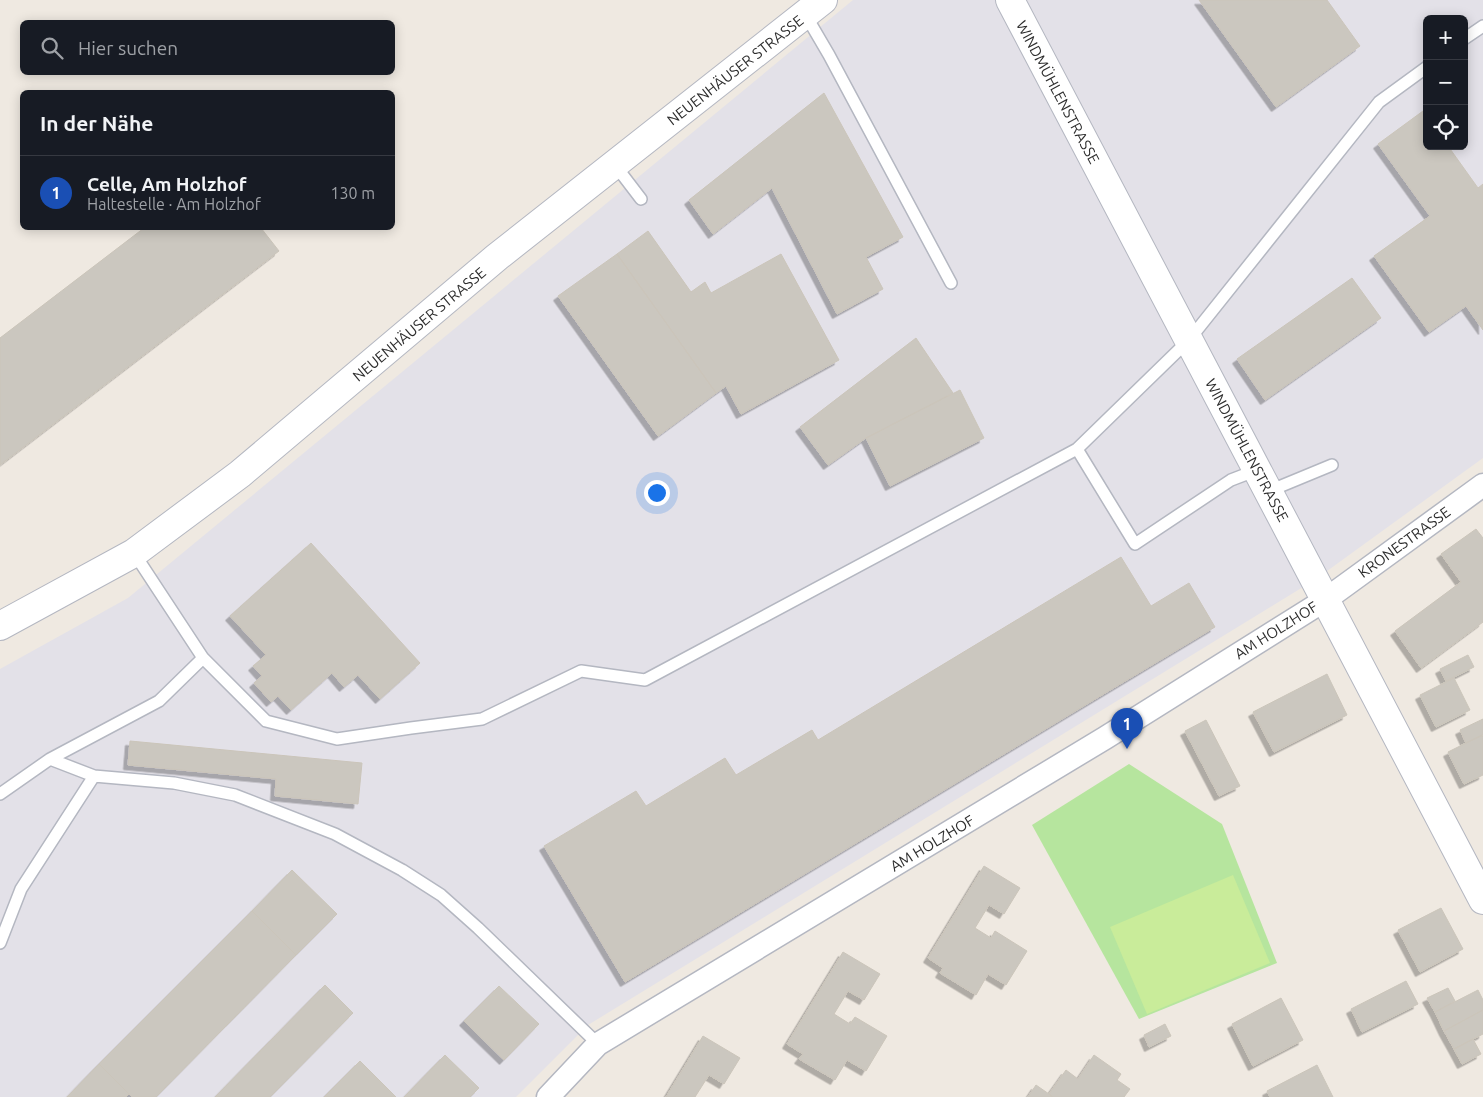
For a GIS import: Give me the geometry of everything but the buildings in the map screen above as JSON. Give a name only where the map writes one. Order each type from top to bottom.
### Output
[{"type":"street","name":"WINDMÜHLENSTRASSE","points":[[1010,0],[1483,900]]},
{"type":"street","name":"NEUENHÄUSER STRASSE","points":[[0,626],[134,553],[240,474],[497,257],[814,7]]},
{"type":"street","name":"KRONESTRASSE","points":[[1325,600],[1483,485]]},
{"type":"street","name":"AM HOLZHOF","points":[[548,1097],[598,1044],[1105,738],[1325,600]]},
{"type":"lane","points":[[814,7],[829,55],[951,283]]},
{"type":"lane","points":[[1468,37],[1483,26]]},
{"type":"lane","points":[[134,553],[203,658],[266,721],[337,739],[482,719],[581,672],[645,680],[1077,449],[1189,340],[1380,102],[1423,70]]},
{"type":"lane","points":[[615,165],[641,199]]},
{"type":"lane","points":[[1077,449],[1135,544],[1231,480],[1263,481],[1332,465]]},
{"type":"lane","points":[[0,794],[50,759],[160,700],[203,658]]},
{"type":"lane","points":[[50,759],[94,776],[174,783],[235,795],[335,834],[402,870],[441,895],[478,928],[598,1044]]},
{"type":"lane","points":[[0,943],[21,889],[94,776]]},
{"type":"shaded area","points":[[853,0],[1483,0],[1483,458],[1316,579],[588,1025],[516,1097],[0,1097],[0,669],[128,598]]},
{"type":"green space","points":[[1129,764],[1222,824],[1277,963],[1139,1019],[1032,825]]},
{"type":"green space","points":[[1233,875],[1270,963],[1147,1014],[1110,927]]},
{"type":"place","name":"Celle, Am Holzhof","points":[[1127,749]]}]
